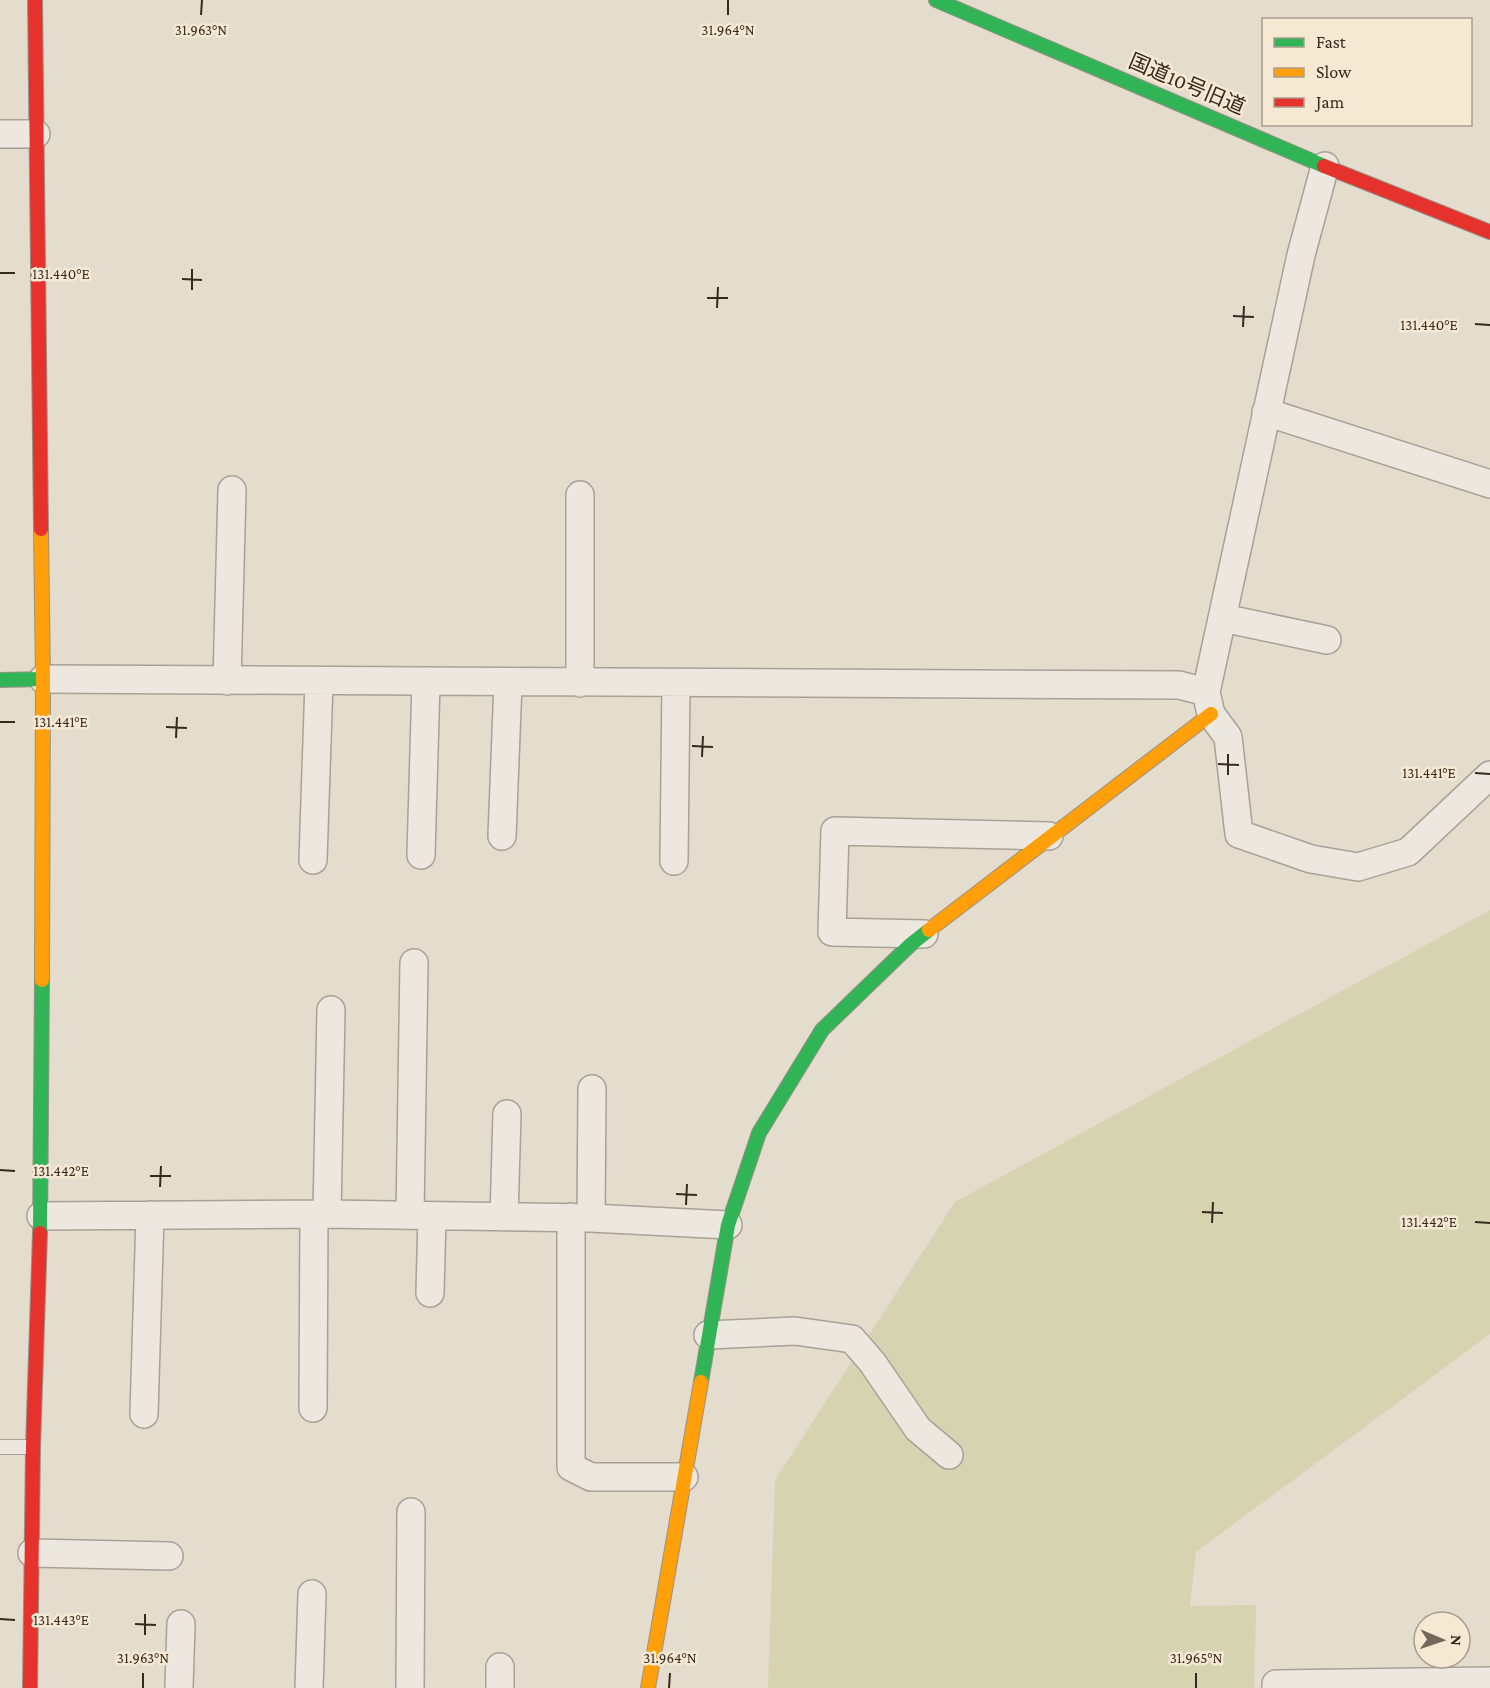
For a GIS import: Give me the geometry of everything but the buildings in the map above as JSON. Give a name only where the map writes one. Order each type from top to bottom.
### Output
[{"type":"street","points":[[30,1688],[33,1447],[41,1216],[43,679],[35,0]]},
{"type":"street","name":"国道10号旧道","points":[[936,0],[1325,166],[1490,232]]},
{"type":"street","points":[[0,134],[36,134]]},
{"type":"street","points":[[648,1688],[728,1225],[759,1133],[822,1030],[909,945],[1049,836],[1209,703],[1223,618],[1266,412],[1301,255],[1325,166]]},
{"type":"street","points":[[1266,412],[1490,484]]},
{"type":"street","points":[[228,681],[232,490]]},
{"type":"street","points":[[580,495],[580,683]]},
{"type":"street","points":[[1223,618],[1327,640]]},
{"type":"street","points":[[0,680],[1179,685],[1209,703],[1228,737],[1239,834],[1311,860],[1358,867],[1408,852],[1490,775]]},
{"type":"street","points":[[313,860],[319,682]]},
{"type":"street","points":[[421,855],[426,683]]},
{"type":"street","points":[[502,836],[508,683]]},
{"type":"street","points":[[674,861],[676,683]]},
{"type":"street","points":[[924,934],[832,932],[835,831],[1049,836]]},
{"type":"street","points":[[414,963],[421,1215],[430,1293]]},
{"type":"street","points":[[313,1408],[331,1010]]},
{"type":"street","points":[[592,1089],[581,1218],[571,1467],[591,1477],[684,1477]]},
{"type":"street","points":[[504,1217],[507,1114]]},
{"type":"street","points":[[144,1414],[150,1215]]},
{"type":"street","points":[[41,1216],[421,1215],[581,1218],[728,1225]]},
{"type":"street","points":[[708,1335],[795,1331],[852,1339],[872,1362],[918,1429],[949,1455]]},
{"type":"street","points":[[410,1688],[411,1512]]},
{"type":"street","points":[[32,1553],[168,1556]]},
{"type":"street","points":[[309,1688],[312,1594]]},
{"type":"street","points":[[179,1688],[181,1624]]},
{"type":"street","points":[[1276,1688],[1276,1684],[1490,1681]]},
{"type":"lane","points":[[0,1447],[33,1447]]},
{"type":"shaded area","points":[[1490,910],[1490,1334],[1196,1552],[1190,1606],[1256,1605],[1254,1688],[768,1688],[775,1480],[955,1202]]},
{"type":"traffic: fast","points":[[936,0],[1324,166]]},
{"type":"traffic: fast","points":[[0,680],[43,679]]},
{"type":"traffic: fast","points":[[701,1382],[728,1225],[759,1133],[822,1030],[910,945],[929,930]]},
{"type":"traffic: fast","points":[[40,1233],[42,980]]},
{"type":"traffic: slow","points":[[41,529],[42,980]]},
{"type":"traffic: slow","points":[[929,930],[1211,714]]},
{"type":"traffic: slow","points":[[648,1688],[701,1382]]},
{"type":"traffic: jam","points":[[35,0],[41,529]]},
{"type":"traffic: jam","points":[[1324,166],[1490,232]]},
{"type":"traffic: jam","points":[[30,1688],[33,1447],[40,1233]]}]
